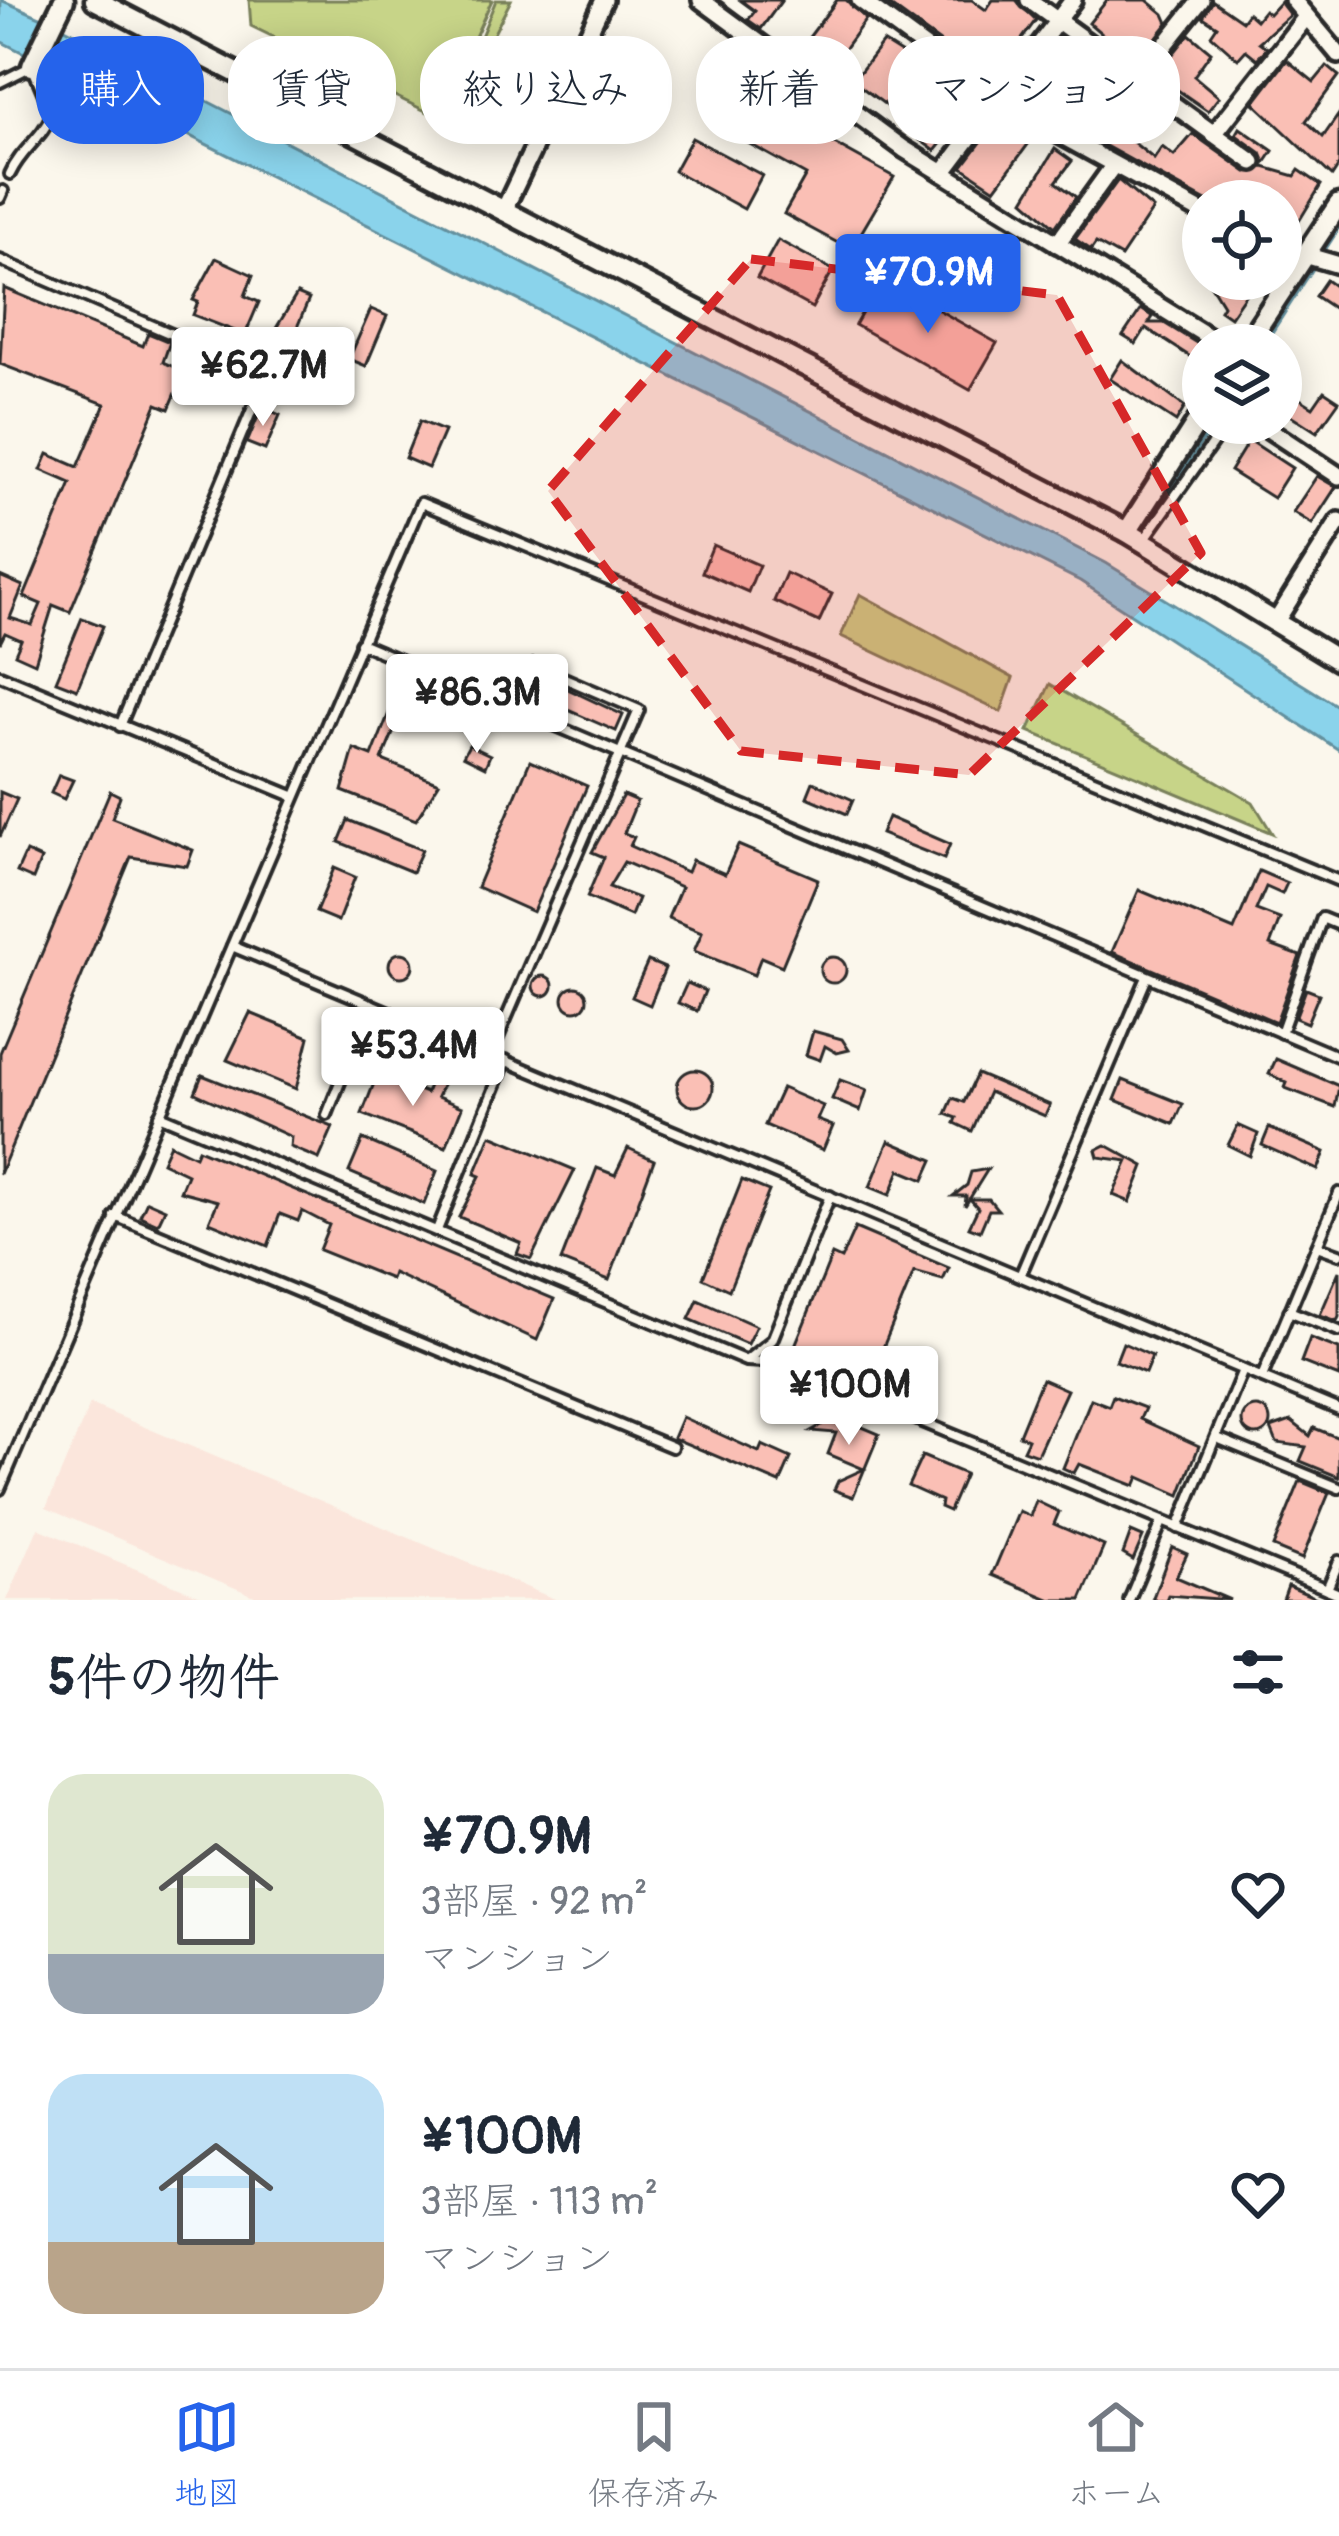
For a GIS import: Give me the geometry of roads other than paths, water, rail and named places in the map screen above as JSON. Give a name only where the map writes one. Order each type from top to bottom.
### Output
[{"type":"street","points":[[95,0],[503,212],[823,370],[1135,537],[1339,661]]},
{"type":"street","points":[[503,212],[604,0]]},
{"type":"street","points":[[701,0],[943,173],[1188,324]]},
{"type":"street","points":[[860,0],[909,36]]},
{"type":"street","points":[[1029,0],[1080,36]]},
{"type":"street","points":[[1046,36],[1073,0]]},
{"type":"street","points":[[1172,36],[1201,0]]},
{"type":"street","points":[[1293,0],[1335,42]]},
{"type":"street","points":[[32,66],[63,4]]},
{"type":"street","points":[[1214,134],[1306,17]]},
{"type":"street","points":[[1180,109],[1253,162]]},
{"type":"street","points":[[943,173],[965,144]]},
{"type":"street","points":[[1074,144],[1182,202]]},
{"type":"street","points":[[1057,244],[1113,166]]},
{"type":"street","points":[[1260,324],[1339,204]]},
{"type":"street","points":[[1304,256],[1339,266]]},
{"type":"street","points":[[1135,537],[1186,444]]},
{"type":"street","points":[[1291,444],[1339,476]]},
{"type":"street","points":[[1275,623],[1339,521]]},
{"type":"lane","points":[[0,82],[32,66],[52,114],[42,139],[27,148],[10,175]]},
{"type":"lane","points":[[0,260],[262,373],[256,400],[120,726]]},
{"type":"lane","points":[[1135,537],[1210,444]]},
{"type":"lane","points":[[0,1489],[421,503],[1339,881]]},
{"type":"lane","points":[[360,643],[408,660],[424,674],[513,712],[1339,1057]]},
{"type":"lane","points":[[491,1054],[639,710],[534,665],[513,712]]},
{"type":"lane","points":[[0,675],[293,796]]},
{"type":"lane","points":[[1281,1033],[1322,918],[1339,925]]},
{"type":"lane","points":[[232,946],[1339,1410]]},
{"type":"lane","points":[[1020,1276],[1147,977]]},
{"type":"lane","points":[[327,1115],[371,1004]]},
{"type":"lane","points":[[437,1230],[506,1060]]},
{"type":"lane","points":[[159,1115],[746,1361],[780,1364],[1339,1594]]},
{"type":"lane","points":[[1262,1377],[1339,1192]]},
{"type":"lane","points":[[746,1361],[772,1340],[830,1196]]},
{"type":"lane","points":[[115,1216],[672,1447]]},
{"type":"lane","points":[[1317,1246],[1339,1254]]},
{"type":"lane","points":[[1289,1311],[1339,1331]]},
{"type":"lane","points":[[1178,1528],[1244,1370]]},
{"type":"lane","points":[[1216,1438],[1339,1488]]},
{"type":"lane","points":[[1129,1600],[1162,1522]]},
{"type":"lane","points":[[1327,1589],[1339,1561]]},
{"type":"water","points":[[1,0],[80,36],[36,36],[36,59],[0,41]]},
{"type":"water","points":[[204,99],[228,112],[228,144],[291,144],[1106,563],[1339,707],[1339,750],[1080,581],[204,143]]},
{"type":"waterway","points":[[1277,324],[1339,227]]},
{"type":"waterway","points":[[1153,516],[1199,444]]}]
